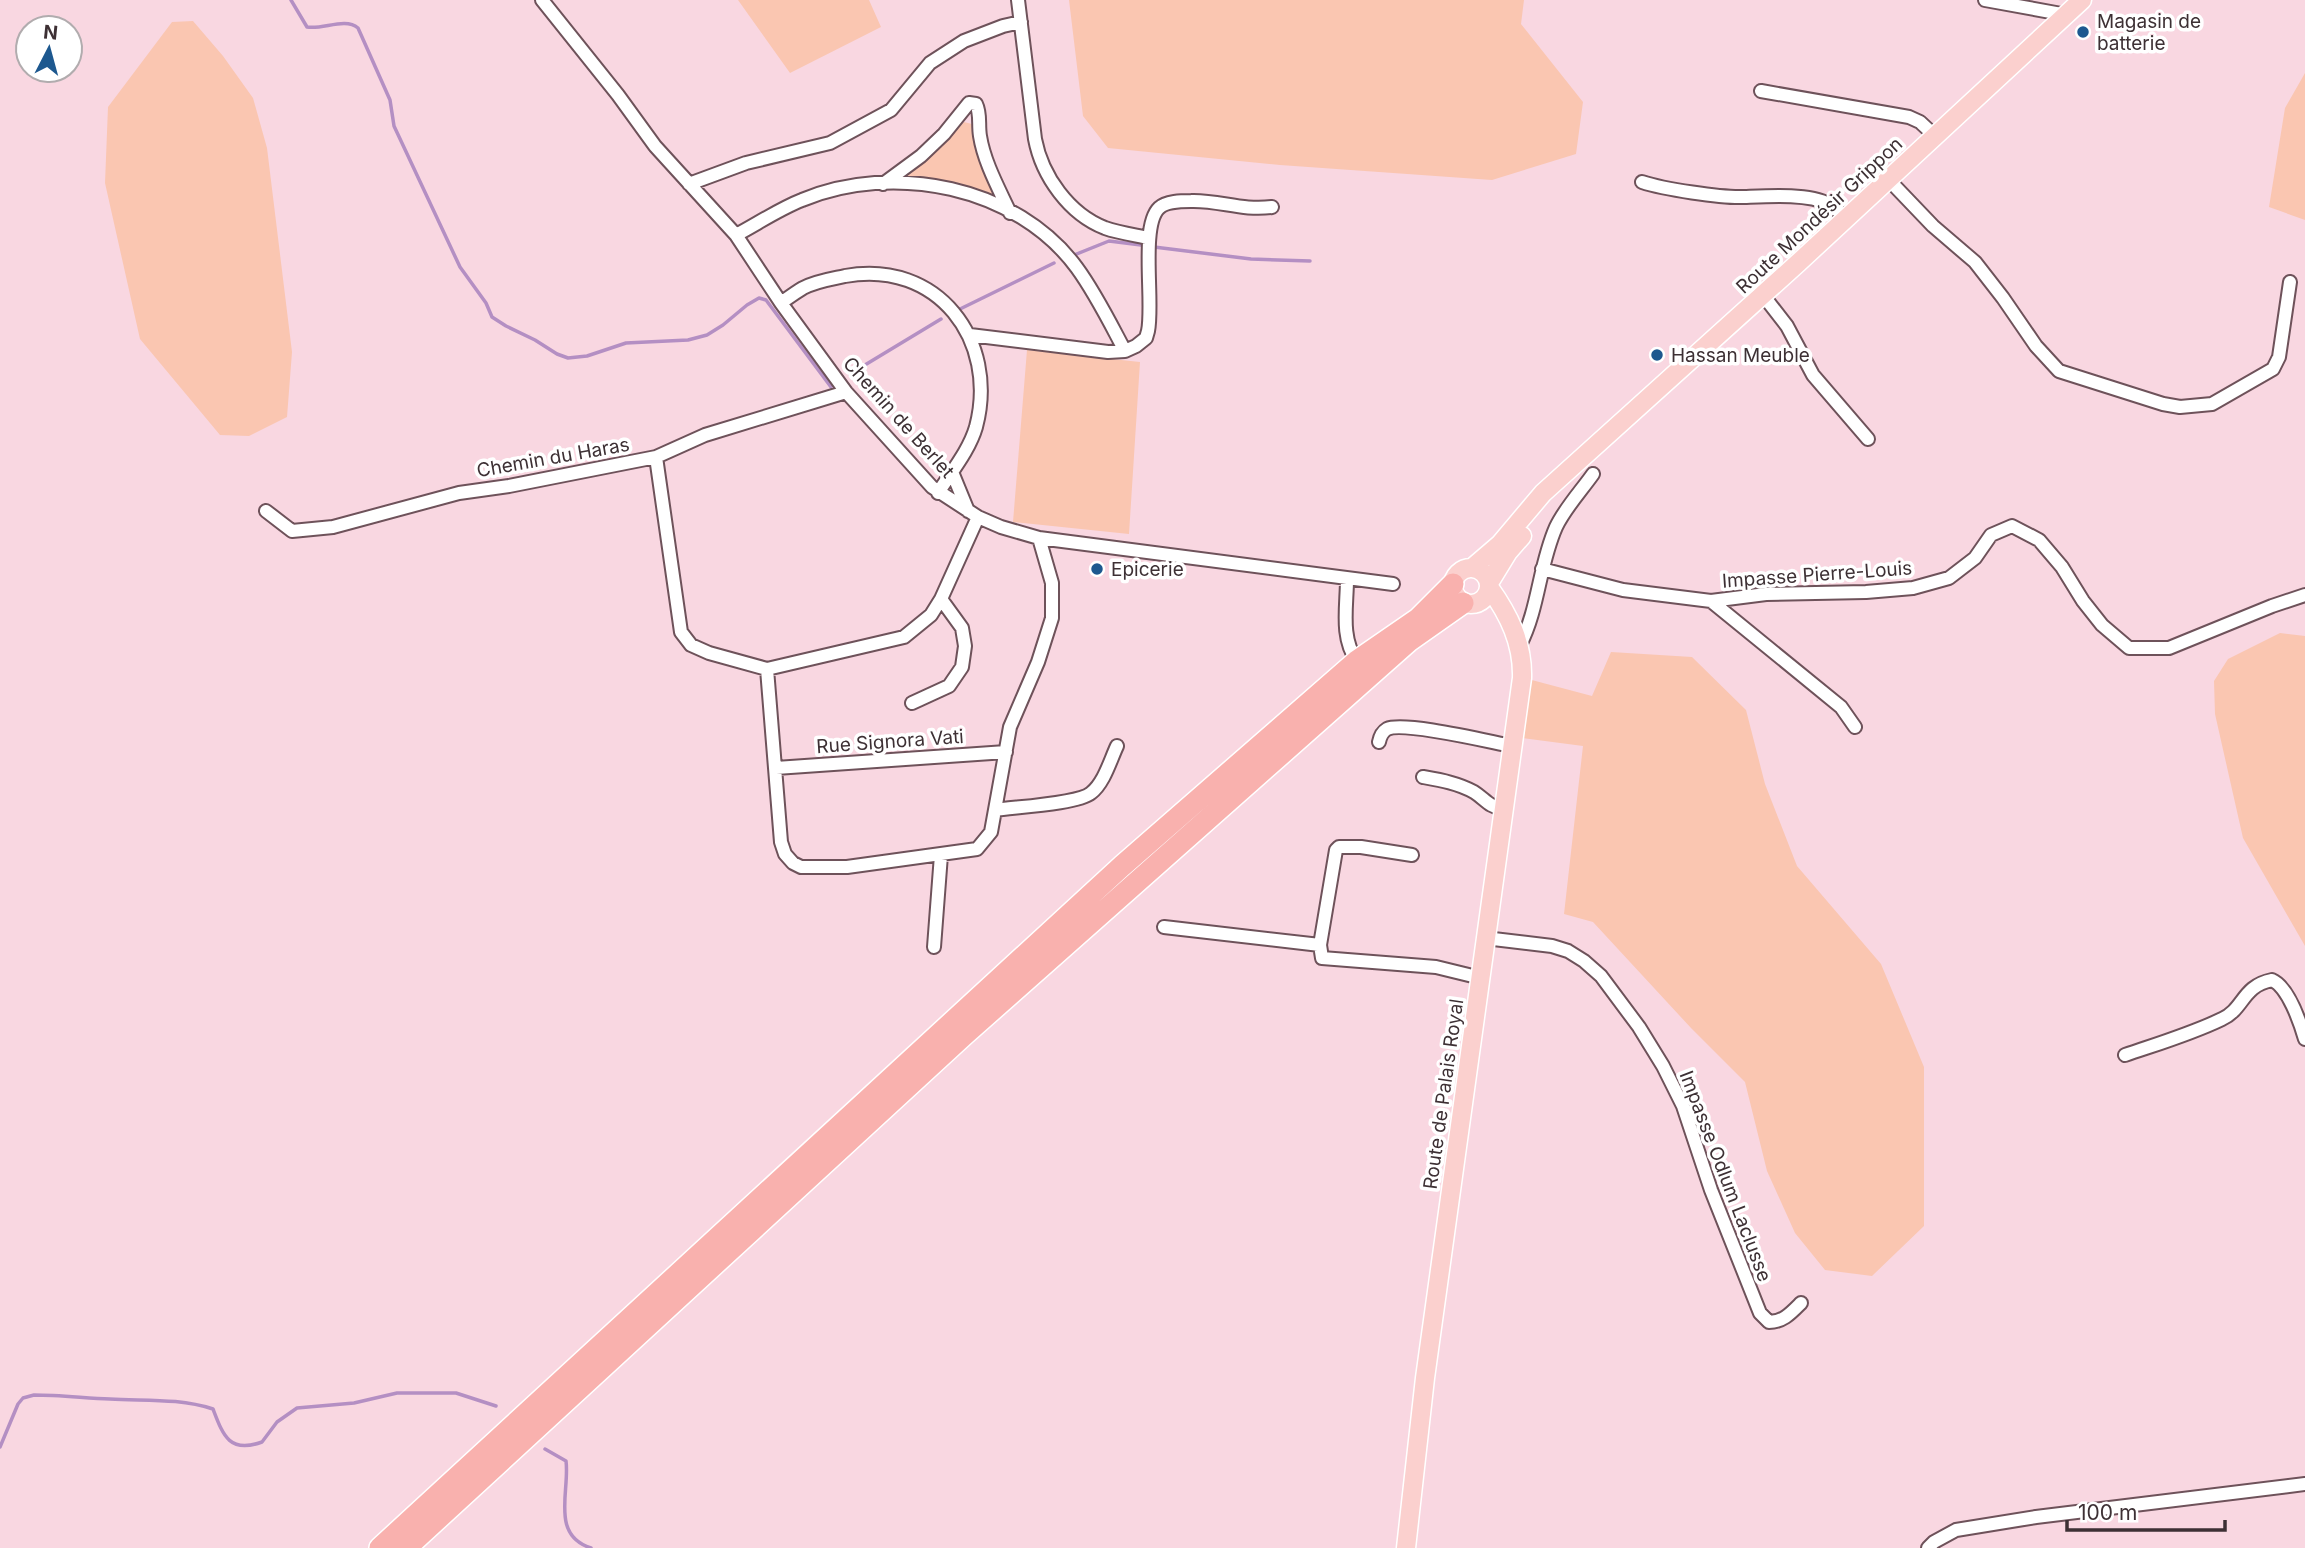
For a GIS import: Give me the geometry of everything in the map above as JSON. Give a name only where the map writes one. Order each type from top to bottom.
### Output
[{"type":"highway","points":[[406,1548],[964,1035],[1405,644],[1464,597]]},
{"type":"highway","points":[[380,1548],[1122,866],[1357,661],[1418,619],[1464,597]]},
{"type":"highway","points":[[1357,661],[1370,665],[1405,644]]},
{"type":"main road","name":"Route Mondésir Grippon","points":[[1472,568],[1500,544],[1543,493],[1763,295],[2082,0]]},
{"type":"main road","name":"Route Mondésir Grippon","points":[[1489,585],[1508,552],[1553,499],[1582,459]]},
{"type":"main road","points":[[1464,597],[1487,595],[1489,585],[1483,572],[1472,568],[1458,573],[1464,597],[1504,622],[1520,645]]},
{"type":"main road","name":"Route de Palais Royal","points":[[1406,1548],[1425,1378],[1522,678],[1520,645],[1489,585]]},
{"type":"street","name":"Chemin de Berlet","points":[[542,0],[655,146],[736,235],[781,303],[846,392],[938,493],[973,514],[1002,527],[1040,538],[1167,552],[1393,584]]},
{"type":"street","points":[[1018,0],[1035,139],[1047,171],[1065,200],[1082,215],[1106,228],[1149,238]]},
{"type":"street","points":[[1985,0],[2067,15]]},
{"type":"street","points":[[689,184],[746,163],[830,143],[891,110],[930,63],[964,41],[1021,22]]},
{"type":"street","points":[[1760,91],[1909,117],[1920,122],[1935,136]]},
{"type":"street","points":[[883,184],[944,134],[969,103],[976,103],[980,136],[992,173],[1010,213]]},
{"type":"street","points":[[1888,179],[1933,226],[1975,262],[2036,346],[2059,371],[2163,404],[2180,407],[2212,404],[2273,369],[2279,356],[2290,282]]},
{"type":"street","points":[[1642,182],[1743,197],[1760,195],[1811,199],[1831,205],[1846,218]]},
{"type":"street","points":[[736,235],[802,200],[848,187],[900,183],[949,188],[983,198],[1043,233],[1076,266],[1125,351]]},
{"type":"street","points":[[970,335],[1089,351],[1125,351],[1146,338],[1150,323],[1149,238],[1158,209],[1172,202],[1204,201],[1243,209],[1272,207]]},
{"type":"street","points":[[781,303],[804,287],[825,280],[853,275],[897,277],[937,296],[970,335],[977,359],[979,408],[971,438],[938,493]]},
{"type":"street","points":[[1763,295],[1787,326],[1813,375],[1868,439]]},
{"type":"street","name":"Chemin du Haras","points":[[266,511],[292,531],[333,527],[459,493],[656,457],[705,435],[846,392]]},
{"type":"street","points":[[656,457],[681,632],[691,645],[709,653],[767,669],[904,637],[931,615],[941,599],[973,514],[952,472]]},
{"type":"street","points":[[1520,645],[1534,613],[1542,569],[1556,528],[1593,474]]},
{"type":"street","name":"Impasse Pierre-Louis","points":[[1542,569],[1623,590],[1711,601],[1766,594],[1913,588],[1950,578],[1975,558],[1991,535],[2012,526],[2039,540],[2062,567],[2102,625],[2129,648],[2169,648],[2305,595]]},
{"type":"street","points":[[767,669],[781,842],[785,854],[793,863],[801,867],[847,867],[977,849],[990,832],[1010,727],[1038,662],[1052,618],[1052,583],[1040,538]]},
{"type":"street","points":[[1347,579],[1346,637],[1350,652],[1357,661]]},
{"type":"street","points":[[912,703],[949,685],[962,667],[965,646],[962,628],[941,599]]},
{"type":"street","points":[[1711,601],[1841,707],[1855,727]]},
{"type":"street","points":[[1379,742],[1383,731],[1401,728],[1512,746]]},
{"type":"street","points":[[995,810],[1089,795],[1099,785],[1117,746]]},
{"type":"street","name":"Rue Signora Vati","points":[[776,768],[1006,752]]},
{"type":"street","points":[[1423,777],[1450,782],[1476,793],[1489,806],[1503,809]]},
{"type":"street","points":[[1321,951],[1336,850],[1339,847],[1361,847],[1412,855]]},
{"type":"street","points":[[934,947],[942,855]]},
{"type":"street","points":[[1164,927],[1436,967],[1481,978]]},
{"type":"street","name":"Impasse Odlum Laclusse","points":[[1485,938],[1552,946],[1568,951],[1601,976],[1645,1037],[1683,1106],[1711,1190],[1760,1313],[1769,1322],[1777,1322],[1787,1317],[1801,1303]]},
{"type":"street","points":[[2125,1055],[2225,1018],[2246,993],[2259,983],[2272,980],[2281,985],[2299,1018],[2305,1039]]},
{"type":"street","points":[[1928,1548],[1956,1530],[2036,1517],[2305,1484]]},
{"type":"shaded area","points":[[738,0],[869,0],[881,27],[790,73]]},
{"type":"shaded area","points":[[1069,0],[1524,0],[1521,24],[1583,102],[1576,154],[1492,180],[1280,165],[1108,148],[1083,116]]},
{"type":"shaded area","points":[[193,21],[223,56],[253,98],[267,148],[292,352],[287,417],[249,436],[220,435],[140,339],[105,183],[108,107],[172,22]]},
{"type":"shaded area","points":[[2305,73],[2305,220],[2269,207],[2285,108]]},
{"type":"shaded area","points":[[964,122],[972,124],[975,129],[981,160],[998,202],[962,184],[904,178],[933,154]]},
{"type":"shaded area","points":[[1027,350],[1140,362],[1129,534],[1013,522]]},
{"type":"shaded area","points":[[2280,633],[2305,636],[2305,946],[2243,838],[2215,714],[2214,681],[2228,659]]},
{"type":"shaded area","points":[[1611,652],[1692,657],[1746,710],[1765,784],[1797,866],[1881,964],[1924,1067],[1924,1226],[1872,1276],[1825,1270],[1795,1233],[1767,1171],[1745,1082],[1593,922],[1564,914],[1583,746],[1522,738],[1528,679],[1592,696]]},
{"type":"waterway","points":[[291,0],[307,27],[347,24],[358,28],[390,100],[394,126],[460,267],[486,303],[492,317],[568,358],[587,356],[626,343],[688,340],[707,335],[759,298],[766,300],[831,387]]},
{"type":"waterway","points":[[1074,255],[1109,241],[1141,245]]},
{"type":"waterway","points":[[1154,247],[1251,259],[1310,261]]},
{"type":"waterway","points":[[958,310],[1054,263]]},
{"type":"waterway","points":[[850,374],[941,319]]},
{"type":"waterway","points":[[0,1447],[18,1404],[23,1398],[34,1395],[200,1405],[213,1409],[224,1434],[229,1440],[242,1446],[262,1442],[277,1422],[297,1408],[354,1403],[397,1393],[456,1393],[496,1406]]},
{"type":"waterway","points":[[545,1449],[566,1461],[566,1523],[578,1542],[591,1548]]},
{"type":"place","name":"Magasin de batterie","points":[[2083,32]]},
{"type":"place","name":"Hassan Meuble","points":[[1657,355]]},
{"type":"place","name":"Epicerie","points":[[1097,569]]}]
